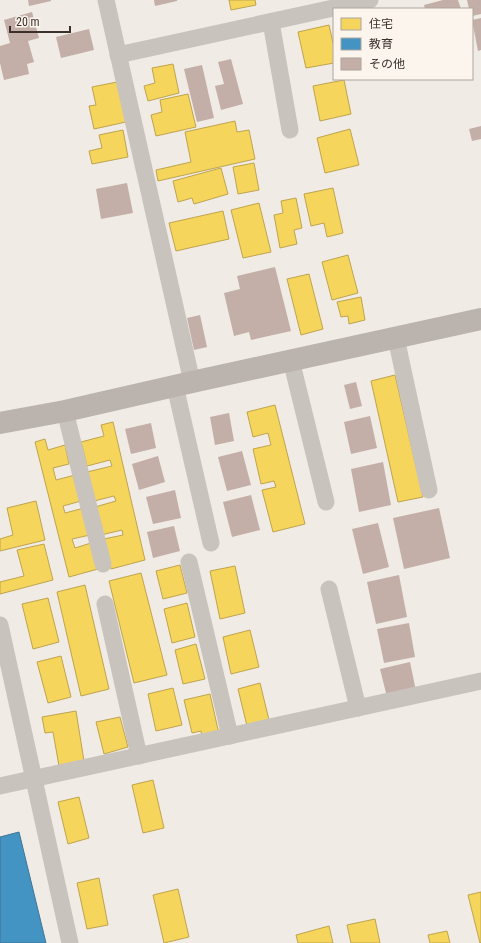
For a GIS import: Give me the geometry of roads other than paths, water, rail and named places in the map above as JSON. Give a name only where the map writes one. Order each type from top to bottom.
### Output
[{"type":"street","points":[[106,0],[183,384],[211,543]]},
{"type":"street","points":[[334,8],[370,0]]},
{"type":"street","points":[[118,55],[333,8]]},
{"type":"street","points":[[271,22],[290,130]]},
{"type":"street","points":[[0,423],[65,411],[481,319]]},
{"type":"street","points":[[396,338],[429,490]]},
{"type":"street","points":[[291,360],[326,502]]},
{"type":"street","points":[[65,411],[103,564]]},
{"type":"street","points":[[189,562],[230,736]]},
{"type":"street","points":[[329,588],[358,708]]},
{"type":"street","points":[[105,604],[138,756]]},
{"type":"street","points":[[0,625],[70,943]]},
{"type":"street","points":[[0,786],[481,681]]}]
